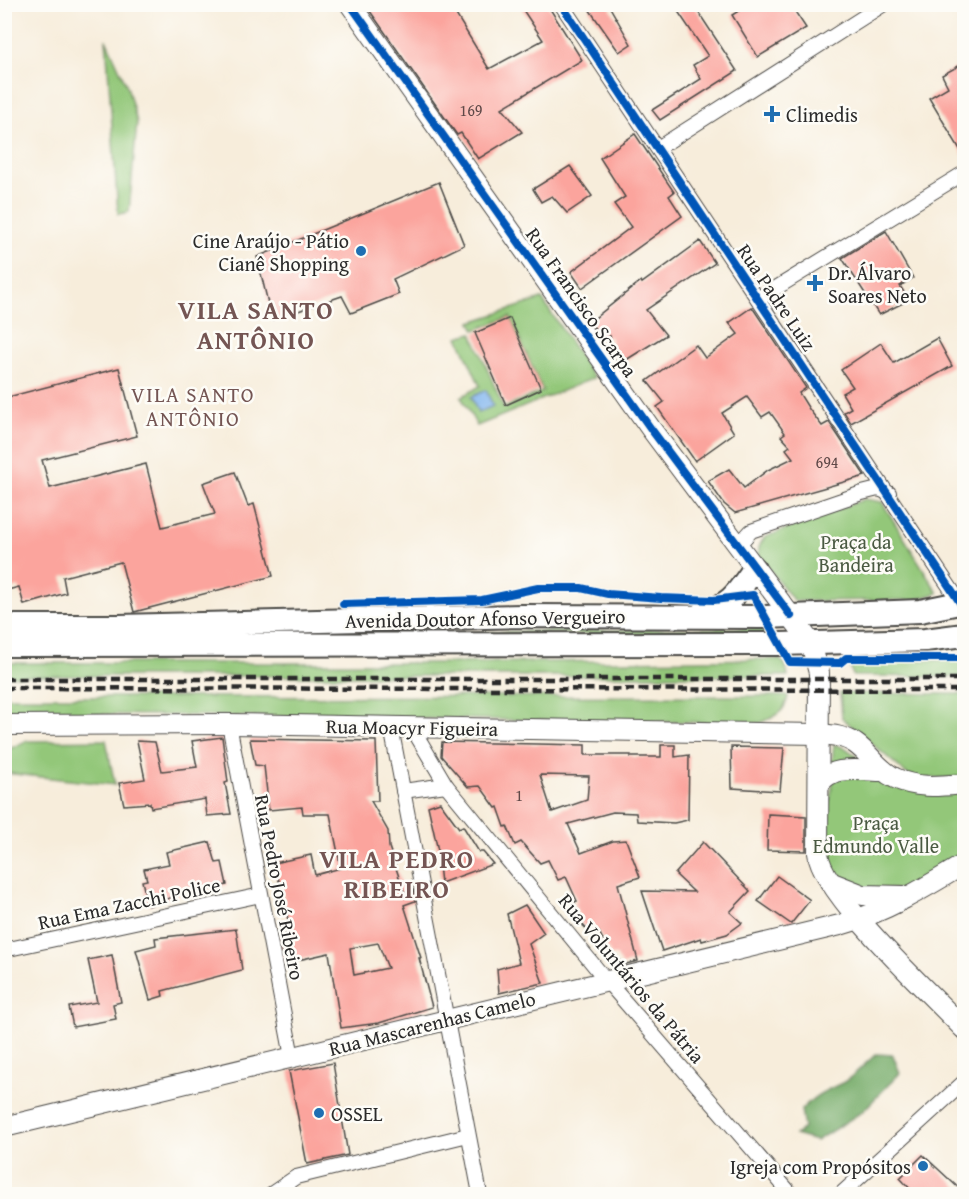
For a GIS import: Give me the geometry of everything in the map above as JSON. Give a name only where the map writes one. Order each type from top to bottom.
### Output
[{"type":"main road","name":"Rua Francisco Scarpa","points":[[350,4],[747,560],[811,643]]},
{"type":"main road","points":[[690,617],[721,607],[734,598],[747,560]]},
{"type":"main road","name":"Avenida Doutor Afonso Vergueiro","points":[[4,626],[119,626],[522,616],[791,616],[920,611],[963,605]]},
{"type":"main road","name":"Avenida Doutor Afonso Vergueiro","points":[[4,645],[811,643],[925,640],[964,635]]},
{"type":"main road","points":[[811,643],[819,673],[819,862],[828,880],[860,919],[964,1029]]},
{"type":"main road","name":"Rua Moacyr Figueira","points":[[9,731],[229,724],[819,734]]},
{"type":"main road","points":[[819,734],[847,739],[856,744],[883,771],[919,787],[964,784]]},
{"type":"main road","points":[[819,785],[823,777],[834,771],[883,771]]},
{"type":"main road","points":[[860,919],[913,895],[964,864]]},
{"type":"main road","points":[[828,880],[863,895],[913,895]]},
{"type":"main road","name":"Rua Mascarenhas Camelo","points":[[4,1128],[860,919]]},
{"type":"street","name":"Rua Padre Luiz","points":[[561,4],[963,605]]},
{"type":"street","points":[[658,148],[884,4]]},
{"type":"street","points":[[758,299],[964,173]]},
{"type":"street","points":[[747,560],[742,541],[751,531],[862,493],[878,489],[889,493]]},
{"type":"street","name":"Rua Pedro José Ribeiro","points":[[229,724],[292,1057]]},
{"type":"street","name":"Rua Voluntários da Pátria","points":[[411,726],[446,785],[606,980],[791,1194]]},
{"type":"street","points":[[391,728],[480,1194]]},
{"type":"street","points":[[403,791],[446,785]]},
{"type":"street","name":"Rua Ema Zacchi Police","points":[[4,950],[261,894]]},
{"type":"street","points":[[842,1194],[964,1082]]},
{"type":"street","points":[[271,1194],[296,1177],[468,1135]]},
{"type":"green space","points":[[106,39],[127,86],[137,122],[129,212],[118,214]]},
{"type":"green space","points":[[542,299],[594,378],[477,426],[461,397],[480,386],[458,337],[472,333],[504,408],[543,391],[510,317],[475,330],[471,322]]},
{"type":"green space","name":"Praça da Bandeira","points":[[865,499],[882,502],[938,593],[914,600],[794,601],[760,557],[760,544],[765,537]]},
{"type":"green space","points":[[762,628],[767,635],[412,633]]},
{"type":"green space","points":[[779,659],[785,664],[788,676],[4,676],[5,663],[446,663]]},
{"type":"green space","points":[[857,659],[961,660],[964,663],[964,677],[853,676],[850,666]]},
{"type":"green space","points":[[840,693],[964,694],[964,777],[919,779],[907,774],[842,718]]},
{"type":"green space","points":[[788,696],[782,710],[760,723],[5,713],[5,697]]},
{"type":"green space","points":[[106,740],[115,785],[5,773],[5,751],[26,741]]},
{"type":"green space","name":"Praça Edmundo Valle","points":[[834,744],[847,749],[862,761],[832,763]]},
{"type":"green space","name":"Praça Edmundo Valle","points":[[834,776],[877,776],[964,791],[964,856],[908,890],[861,888],[837,875],[821,850],[823,817],[830,799]]},
{"type":"green space","points":[[876,1054],[893,1055],[900,1073],[862,1112],[816,1141],[795,1135],[804,1128],[801,1110],[807,1104],[821,1093],[844,1082]]},
{"type":"water","points":[[486,390],[493,406],[478,413],[471,397]]},
{"type":"building","points":[[365,4],[469,4],[455,13],[489,69],[543,40],[519,4],[547,4],[582,60],[502,108],[522,132],[478,159],[461,133],[457,135]]},
{"type":"building","points":[[598,4],[608,4],[631,44],[619,52],[589,9]]},
{"type":"building","points":[[673,4],[693,4],[737,71],[660,120],[652,110],[701,79],[693,65],[708,56]]},
{"type":"building","points":[[750,4],[790,4],[806,28],[758,57],[732,15]]},
{"type":"building","points":[[964,63],[964,156],[929,98],[948,87],[942,75]]},
{"type":"building","points":[[635,134],[674,192],[669,196],[682,216],[582,288],[571,272],[631,227],[614,204],[625,197],[600,158]]},
{"type":"building","points":[[570,166],[592,196],[567,213],[552,196],[541,202],[533,189]]},
{"type":"building","name":"Cine Araújo - Pátio Cianê Shopping","points":[[439,182],[464,245],[393,279],[399,294],[351,313],[342,296],[272,320],[257,257]]},
{"type":"building","points":[[886,231],[913,278],[900,286],[909,300],[879,315],[842,258]]},
{"type":"building","points":[[700,241],[715,263],[646,310],[666,335],[626,360],[621,357],[613,351],[610,336],[603,340],[590,322],[641,281],[642,283]]},
{"type":"building","points":[[752,307],[806,388],[799,393],[809,409],[822,426],[829,422],[865,476],[735,513],[724,504],[708,481],[729,469],[744,488],[768,470],[793,458],[786,449],[790,446],[781,436],[785,433],[770,412],[762,417],[747,397],[722,413],[734,433],[695,461],[657,407],[664,402],[647,381],[696,345],[705,358],[738,334],[729,323]]},
{"type":"building","points":[[510,318],[541,389],[506,405],[475,333]]},
{"type":"building","points":[[937,338],[952,366],[851,423],[844,412],[851,408],[842,393],[853,387],[841,370],[881,343],[894,363]]},
{"type":"building","points":[[119,368],[137,436],[42,460],[50,488],[146,464],[162,527],[215,514],[203,483],[235,472],[248,506],[254,504],[273,576],[134,612],[121,562],[63,577],[66,593],[24,605],[19,587],[4,591],[4,398]]},
{"type":"building","points":[[222,737],[228,782],[225,783],[231,814],[207,816],[205,799],[151,808],[150,803],[124,805],[119,783],[145,779],[137,741],[155,742],[162,771],[197,767],[192,741]]},
{"type":"building","points":[[250,739],[376,741],[378,801],[371,801],[388,831],[389,847],[404,892],[413,890],[415,901],[404,905],[421,958],[419,958],[432,1007],[379,1023],[341,1028],[329,953],[285,963],[278,936],[290,933],[285,902],[274,863],[311,855],[315,875],[341,868],[330,814],[303,814],[302,807],[269,810],[264,766],[255,765]],"holes":[[[378,943],[388,968],[354,975],[350,948]]]},
{"type":"building","points":[[442,742],[585,745],[585,755],[631,755],[631,757],[661,757],[661,745],[675,745],[675,757],[689,755],[688,820],[674,823],[637,821],[636,813],[613,812],[568,824],[581,853],[613,841],[626,840],[640,877],[618,884],[638,961],[622,965],[616,955],[611,955],[599,932],[590,933],[581,923],[574,902],[577,901],[566,877],[558,880],[548,860],[540,863],[521,842],[515,845],[498,807],[496,808],[480,786],[468,787],[441,756]],"holes":[[[540,775],[589,776],[587,800],[552,812]]]},
{"type":"building","points":[[731,747],[784,748],[780,791],[732,788]]},
{"type":"building","points":[[440,802],[459,828],[463,826],[479,852],[483,852],[493,864],[441,883],[439,865],[441,864],[428,806]]},
{"type":"building","points":[[768,814],[806,816],[806,851],[767,850]]},
{"type":"building","points":[[210,842],[216,863],[222,862],[227,885],[184,896],[183,893],[148,906],[142,881],[147,880],[144,869],[169,864],[166,852]]},
{"type":"building","points":[[703,842],[750,891],[730,912],[742,923],[727,934],[702,941],[701,938],[662,951],[642,891],[694,892],[675,874]]},
{"type":"building","points":[[777,876],[810,900],[791,924],[758,901]]},
{"type":"building","points":[[525,905],[544,933],[529,944],[543,983],[499,993],[497,969],[519,963],[507,914]]},
{"type":"building","points":[[236,929],[242,970],[162,991],[163,996],[150,1000],[136,950],[156,945],[155,938]]},
{"type":"building","points":[[112,955],[121,1002],[113,1004],[116,1019],[73,1027],[69,1007],[97,1002],[88,960]]},
{"type":"building","name":"OSSEL","points":[[333,1063],[348,1155],[307,1164],[289,1071]]},
{"type":"building","name":"Igreja com Propósitos","points":[[923,1155],[964,1194],[915,1194],[900,1178]]},
{"type":"railway","points":[[4,679],[964,679]]},
{"type":"railway","points":[[4,688],[964,690]]},
{"type":"cycle path","points":[[350,4],[651,429],[791,616]]},
{"type":"cycle path","points":[[561,4],[961,604]]},
{"type":"cycle path","points":[[343,604],[482,600],[538,588],[581,588],[608,594],[714,600],[753,595],[790,662],[840,663],[846,658],[964,658]]},
{"type":"place","name":"Climedis","points":[[772,114]]},
{"type":"place","name":"Cine Araújo - Pátio Cianê Shopping","points":[[361,251]]},
{"type":"place","name":"Dr. Álvaro Soares Neto","points":[[815,283]]},
{"type":"place","name":"OSSEL","points":[[319,1113]]},
{"type":"place","name":"Igreja com Propósitos","points":[[923,1166]]},
{"type":"district","name":"VILA SANTO ANTÔNIO","points":[[256,324]]},
{"type":"district","name":"VILA SANTO ANTÔNIO","points":[[193,406]]},
{"type":"district","name":"VILA PEDRO RIBEIRO","points":[[397,873]]}]
